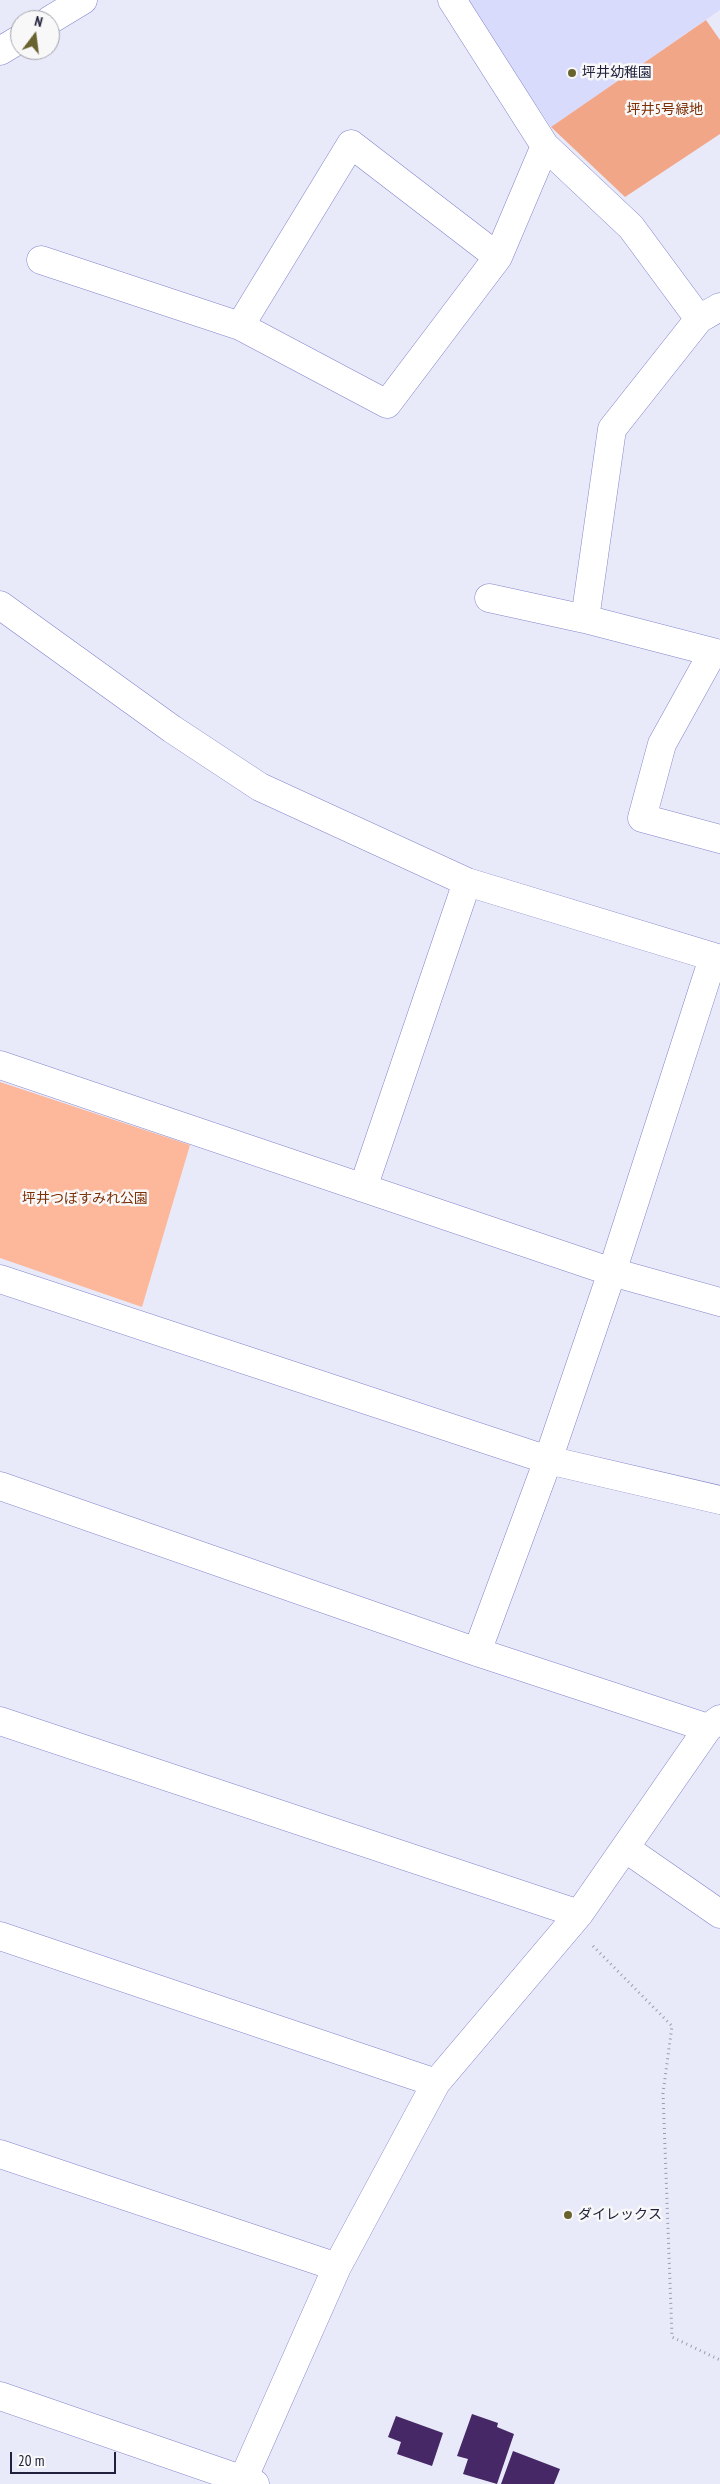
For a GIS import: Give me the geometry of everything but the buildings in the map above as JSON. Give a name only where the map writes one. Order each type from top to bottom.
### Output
[{"type":"street","points":[[60,14],[83,0]]},
{"type":"street","points":[[452,0],[545,146],[631,227],[709,313],[612,428],[585,619]]},
{"type":"street","points":[[240,326],[351,144],[498,257]]},
{"type":"street","points":[[41,260],[240,326],[387,404],[498,257],[545,146]]},
{"type":"street","points":[[489,598],[585,619],[717,653],[662,744],[642,818],[720,839]]},
{"type":"street","points":[[0,605],[172,729],[260,787],[467,882],[717,958],[548,1460],[477,1652]]},
{"type":"street","points":[[363,1188],[467,882]]},
{"type":"street","points":[[0,1065],[612,1272],[720,1302]]},
{"type":"street","points":[[0,1279],[548,1460],[720,1500]]},
{"type":"street","points":[[0,1486],[477,1652],[714,1724],[575,1919],[436,2083],[337,2267],[246,2483],[0,2396]]},
{"type":"street","points":[[0,1721],[575,1919]]},
{"type":"street","points":[[625,1848],[720,1914]]},
{"type":"street","points":[[0,1936],[436,2083]]},
{"type":"street","points":[[0,2154],[337,2267]]},
{"type":"path","points":[[575,1919],[672,2026],[663,2093],[672,2337],[720,2360]]},
{"type":"shaded area","name":"坪井幼稚園","points":[[466,0],[720,0],[720,10],[551,127]]},
{"type":"green space","name":"坪井5号緑地","points":[[706,20],[720,40],[720,134],[625,197],[551,127]]},
{"type":"green space","name":"坪井つぼすみれ公園","points":[[0,1082],[190,1145],[142,1307],[0,1258]]},
{"type":"place","name":"坪井幼稚園","points":[[572,73]]},
{"type":"place","name":"ダイレックス","points":[[568,2215]]}]
